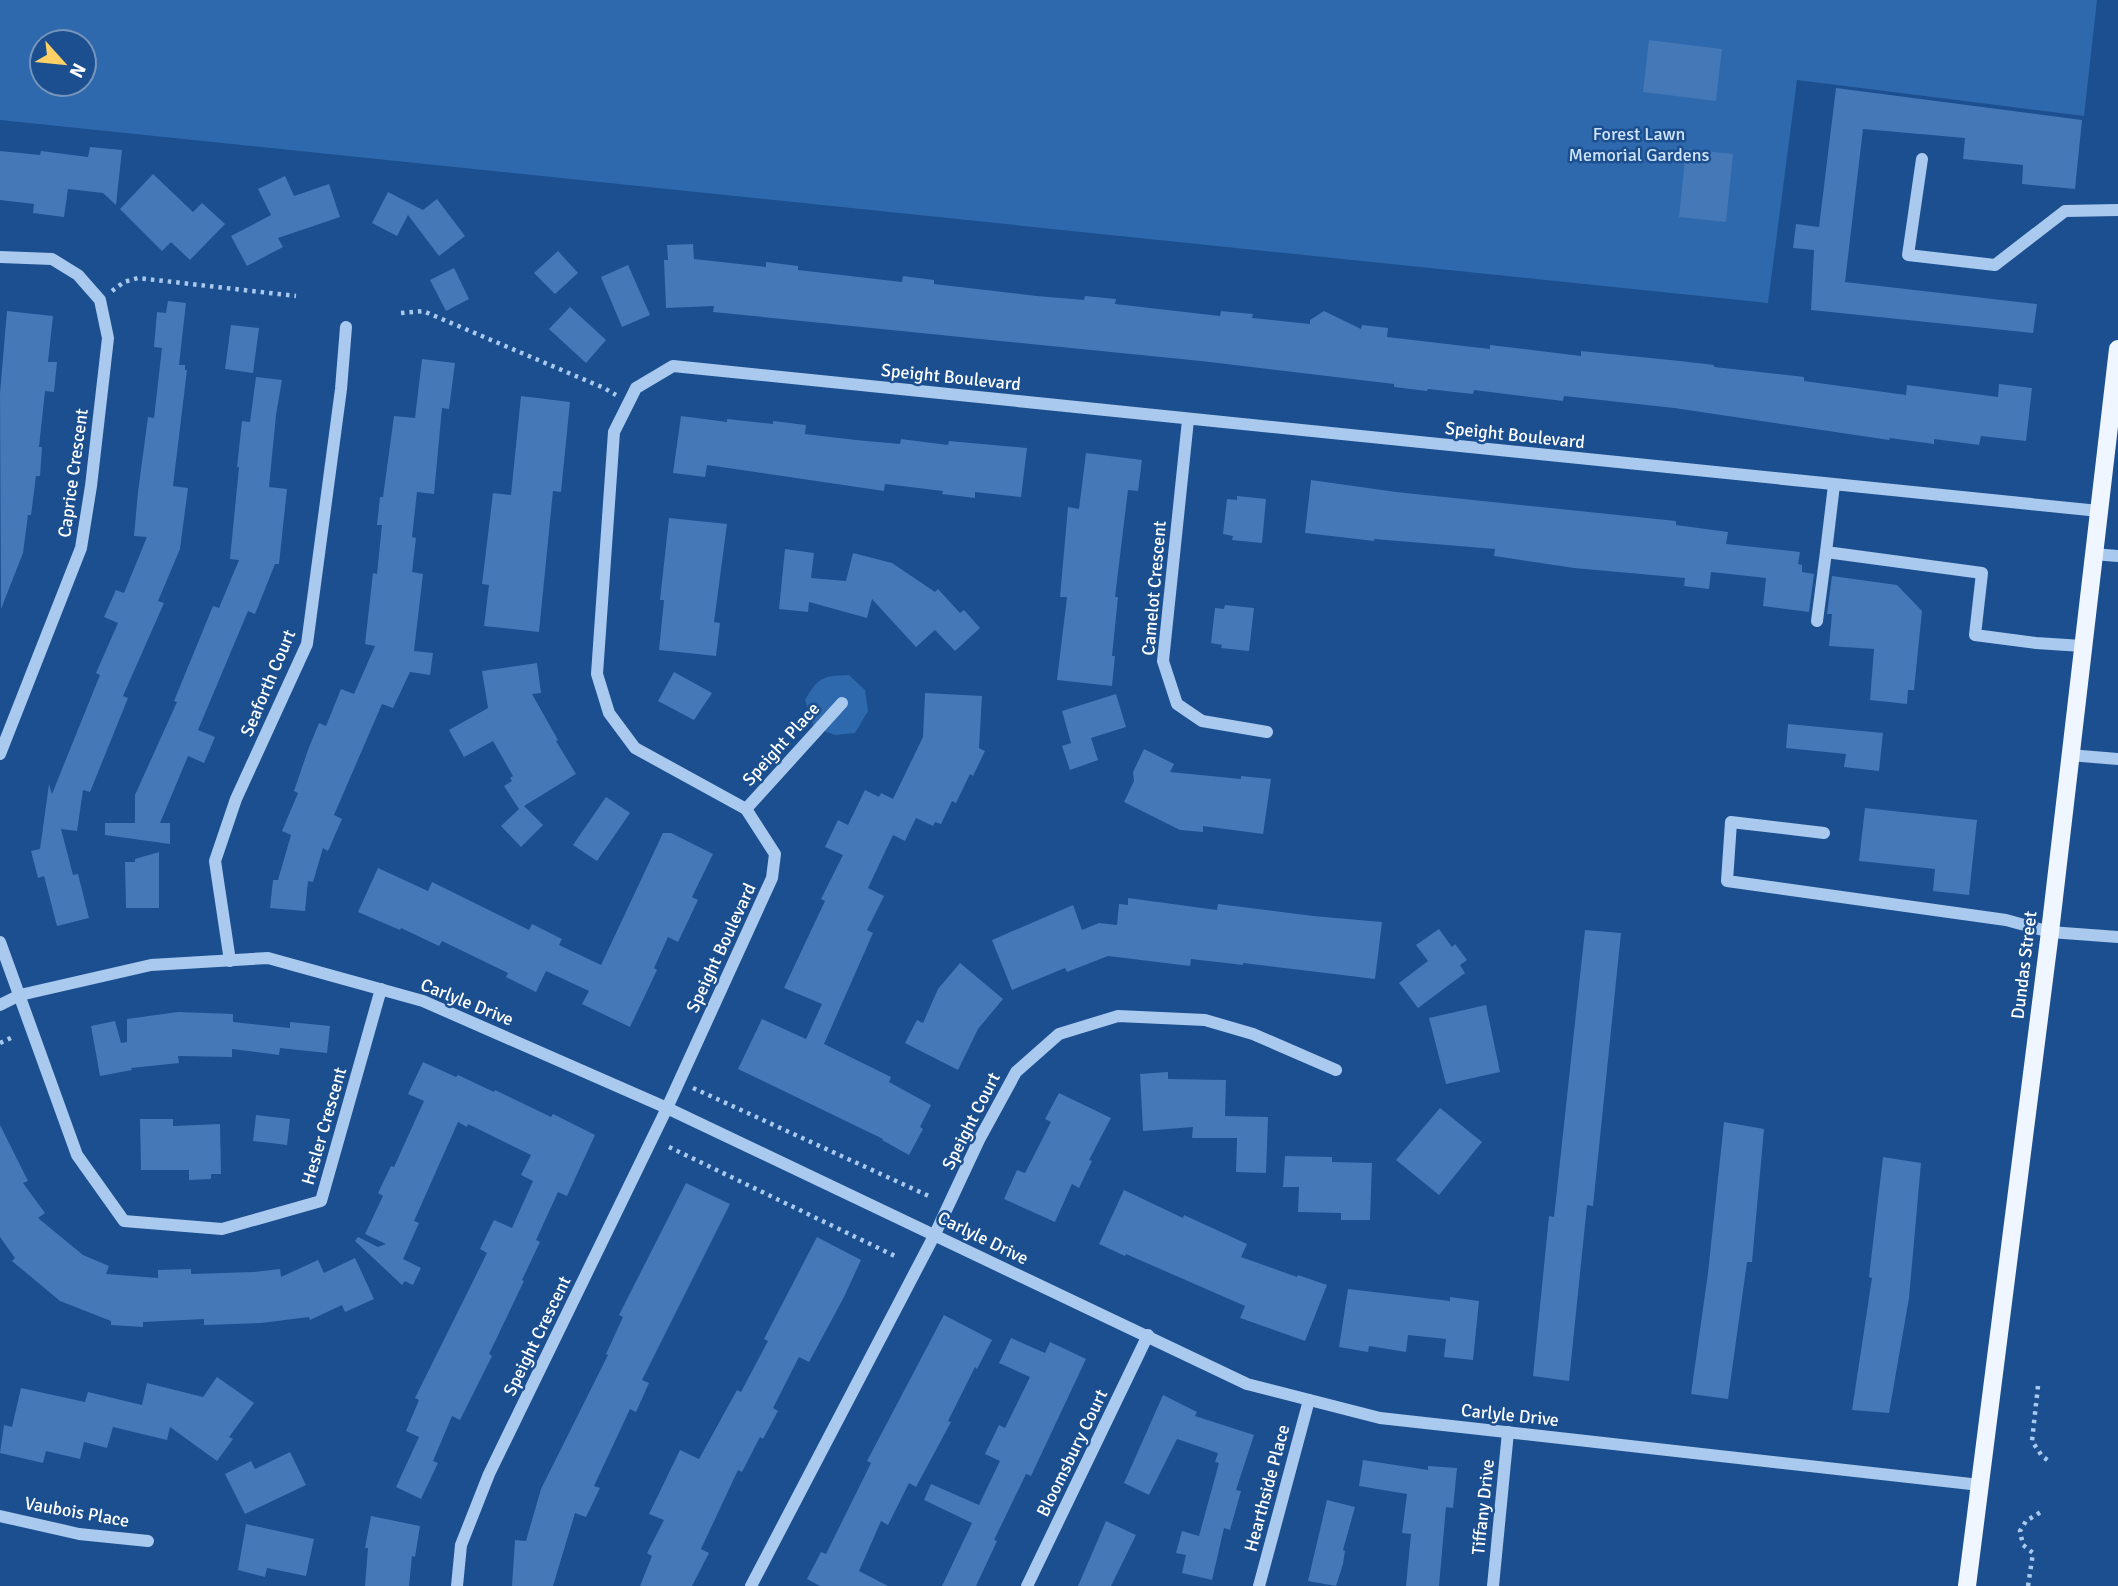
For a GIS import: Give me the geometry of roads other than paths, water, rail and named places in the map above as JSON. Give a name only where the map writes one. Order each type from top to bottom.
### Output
[{"type":"main road","name":"Dundas Street","points":[[1967,1586],[2050,932],[2118,349]]},
{"type":"street","points":[[1922,159],[1908,255],[1995,265],[2065,211],[2118,210]]},
{"type":"street","name":"Caprice Crescent","points":[[0,257],[52,260],[78,275],[100,300],[108,338],[81,548],[0,754]]},
{"type":"street","name":"Seaforth Court","points":[[230,961],[215,862],[236,799],[307,644],[336,430],[346,327]]},
{"type":"street","name":"Speight Boulevard","points":[[667,1108],[772,878],[775,854],[746,809],[635,748],[609,713],[597,674],[614,432],[636,388],[673,366],[2099,511]]},
{"type":"street","name":"Camelot Crescent","points":[[1188,420],[1163,661],[1177,704],[1202,721],[1266,733]]},
{"type":"street","points":[[1817,621],[1834,485]]},
{"type":"street","points":[[1826,552],[1982,573],[1975,635],[2082,646]]},
{"type":"street","points":[[2093,555],[2118,556]]},
{"type":"street","name":"Speight Place","points":[[746,809],[842,703]]},
{"type":"street","points":[[2069,755],[2118,759]]},
{"type":"street","points":[[1824,833],[1731,822],[1727,881],[2006,920],[2050,932],[2118,937]]},
{"type":"street","points":[[0,942],[20,995]]},
{"type":"street","name":"Carlyle Drive","points":[[0,1005],[20,995],[151,965],[268,958],[423,1001],[667,1108],[1247,1384],[1380,1418],[1980,1485]]},
{"type":"street","name":"Hesler Crescent","points":[[20,995],[76,1154],[124,1221],[222,1229],[321,1201],[381,989]]},
{"type":"street","name":"Speight Court","points":[[935,1234],[979,1140],[1016,1072],[1059,1034],[1118,1016],[1205,1020],[1253,1034],[1336,1070]]},
{"type":"street","name":"Speight Crescent","points":[[457,1586],[461,1545],[489,1474],[667,1108]]},
{"type":"street","points":[[751,1586],[935,1234]]},
{"type":"street","name":"Bloomsbury Court","points":[[1027,1586],[1148,1335]]},
{"type":"street","name":"Hearthside Place","points":[[1259,1586],[1309,1400]]},
{"type":"street","name":"Tiffany Drive","points":[[1493,1586],[1508,1433]]},
{"type":"street","name":"Vaubois Place","points":[[0,1516],[79,1534],[148,1541]]},
{"type":"park label","name":"Forest Lawn Memorial Gardens","points":[[1639,144]]}]
